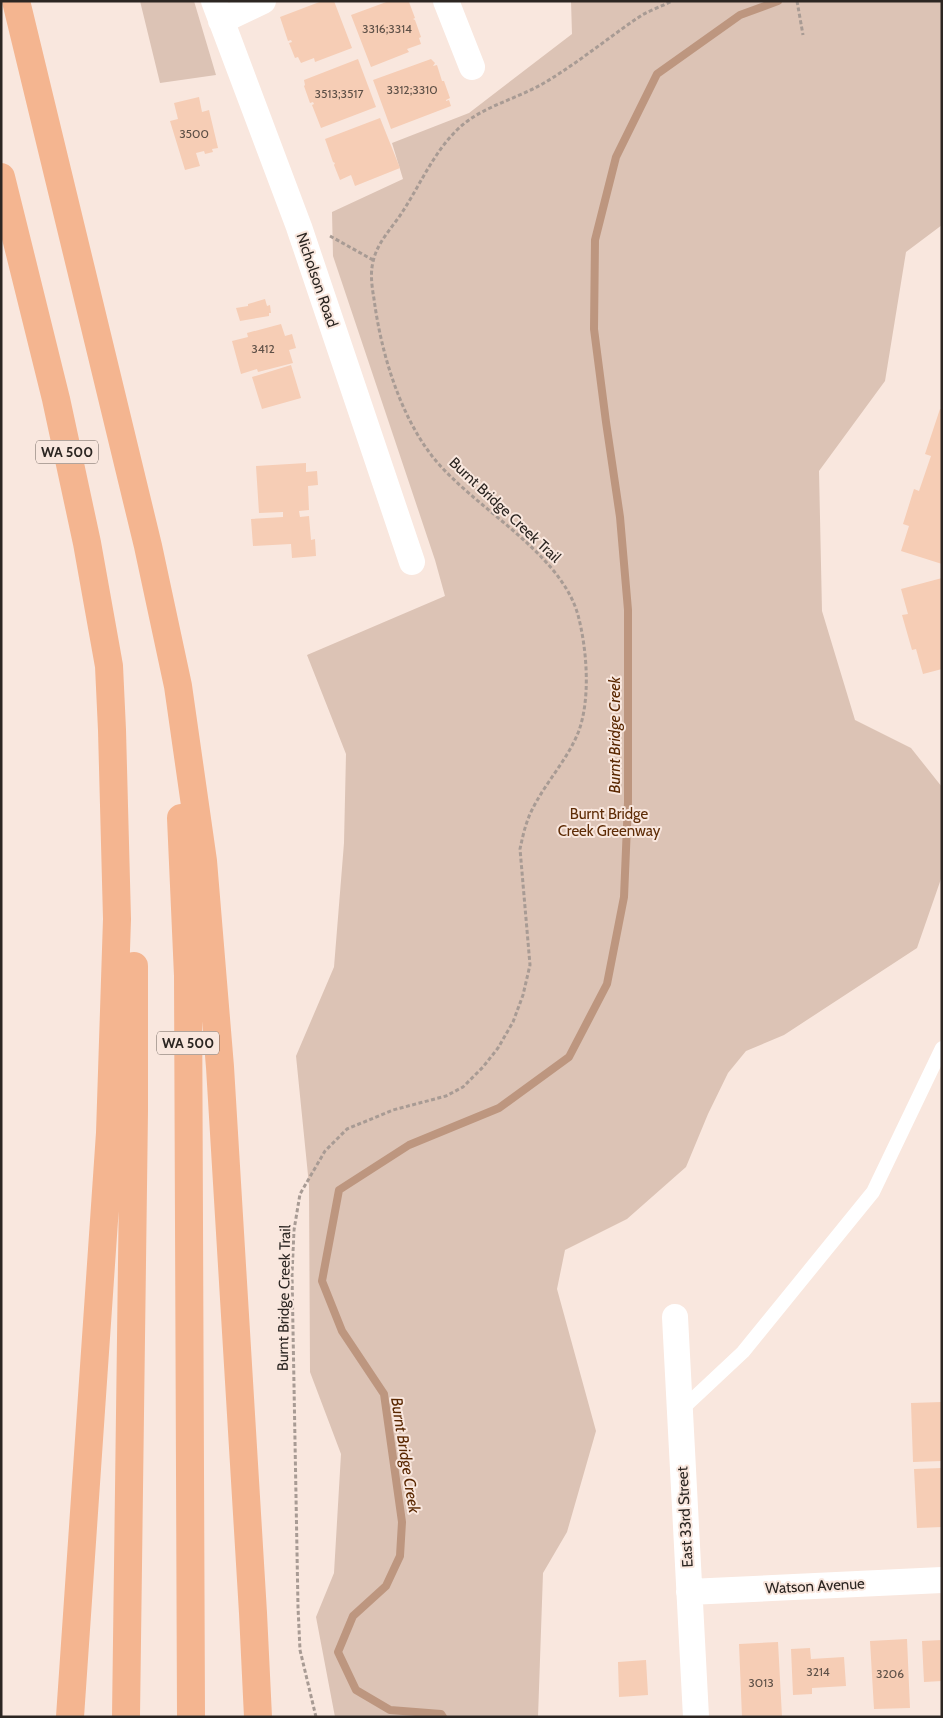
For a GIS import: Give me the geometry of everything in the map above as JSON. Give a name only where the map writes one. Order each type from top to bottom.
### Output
[{"type":"highway","name":"WA 500","points":[[16,1],[107,376],[168,687],[181,823],[188,976],[191,1717]]},
{"type":"highway","name":"WA 500","points":[[1,178],[56,398],[87,543],[109,666],[112,730],[134,914],[134,1111],[126,1717]]},
{"type":"highway","points":[[107,376],[148,546],[178,686],[203,861],[220,1067],[258,1717]]},
{"type":"highway","points":[[70,1717],[110,1133],[118,920],[112,730]]},
{"type":"street","points":[[218,11],[263,1]]},
{"type":"street","points":[[446,1],[472,67]]},
{"type":"street","name":"Nicholson Road","points":[[218,11],[299,227],[412,562]]},
{"type":"street","name":"East 33rd Street","points":[[675,1317],[696,1717]]},
{"type":"street","name":"Watson Avenue","points":[[689,1592],[942,1580]]},
{"type":"lane","points":[[680,1410],[743,1352],[873,1192],[942,1048]]},
{"type":"path","name":"Burnt Bridge Creek Trail","points":[[316,1717],[300,1650],[298,1607],[292,1274],[294,1230],[300,1194],[325,1151],[348,1129],[393,1110],[446,1096],[463,1087],[483,1067],[498,1048],[513,1022],[523,995],[530,965],[520,849],[524,831],[532,809],[560,766],[578,732],[586,696],[585,656],[577,614],[565,588],[549,565],[447,473],[431,454],[413,426],[398,394],[378,326],[372,280],[373,260],[380,243],[403,211],[423,176],[457,130],[478,113],[542,84],[645,14],[672,1]]},
{"type":"path","points":[[797,1],[803,35]]},
{"type":"path","points":[[299,227],[334,237],[373,260]]},
{"type":"green space","points":[[140,1],[194,1],[216,75],[160,83]]},
{"type":"green space","name":"Burnt Bridge Creek Greenway","points":[[571,1],[942,1],[942,225],[906,252],[885,381],[819,471],[822,611],[855,720],[911,748],[942,787],[942,876],[917,948],[784,1035],[746,1051],[728,1073],[708,1114],[686,1167],[627,1219],[565,1250],[557,1289],[596,1431],[567,1532],[543,1573],[538,1717],[335,1717],[316,1617],[334,1573],[341,1454],[310,1372],[309,1185],[296,1056],[334,967],[344,843],[346,754],[307,655],[445,596],[435,560],[333,256],[332,212],[403,179],[392,143],[469,113],[572,34]]},
{"type":"building","points":[[322,1],[334,1],[352,48],[315,62],[314,58],[301,63],[298,57],[295,58],[289,43],[292,42],[291,40],[288,41],[280,17]]},
{"type":"building","points":[[389,1],[409,2],[415,18],[413,19],[421,37],[419,38],[421,44],[407,49],[409,52],[371,67],[351,15]]},
{"type":"building","points":[[358,59],[376,107],[321,128],[312,105],[314,104],[313,102],[310,103],[304,86],[304,80]]},
{"type":"building","points":[[431,59],[435,63],[433,66],[437,65],[442,81],[444,81],[450,98],[446,101],[449,100],[451,106],[391,129],[373,80]]},
{"type":"building","points":[[199,97],[202,112],[209,110],[218,148],[212,149],[213,152],[205,154],[204,151],[196,153],[200,166],[185,170],[170,121],[178,119],[174,103]]},
{"type":"building","points":[[380,118],[400,168],[355,186],[351,175],[340,180],[325,139]]},
{"type":"building","points":[[265,299],[267,306],[270,305],[271,313],[269,313],[269,316],[240,321],[236,308],[248,306],[248,304]]},
{"type":"building","points":[[281,324],[285,336],[292,334],[296,348],[289,350],[293,363],[258,372],[257,369],[241,374],[232,341],[248,337],[247,333]]},
{"type":"building","points":[[291,365],[301,398],[262,409],[252,377]]},
{"type":"building","points":[[940,409],[942,409],[942,564],[901,551],[909,526],[903,524],[914,489],[919,491],[931,456],[925,454]]},
{"type":"building","points":[[306,463],[306,472],[317,471],[318,485],[308,486],[309,510],[299,511],[300,517],[309,516],[311,540],[315,539],[316,556],[292,558],[291,544],[253,546],[251,519],[283,517],[283,512],[259,513],[256,466]]},
{"type":"building","points":[[942,578],[942,669],[923,674],[916,649],[912,650],[902,615],[908,614],[901,589]]},
{"type":"building","points":[[942,1402],[942,1461],[913,1462],[911,1403]]},
{"type":"building","points":[[942,1468],[942,1527],[917,1528],[914,1469]]},
{"type":"building","points":[[907,1639],[910,1708],[874,1709],[870,1641]]},
{"type":"building","points":[[942,1640],[942,1681],[924,1682],[922,1641]]},
{"type":"building","points":[[778,1642],[782,1717],[742,1717],[739,1644]]},
{"type":"building","points":[[810,1648],[811,1659],[844,1657],[846,1686],[812,1688],[812,1694],[793,1695],[791,1649]]},
{"type":"building","points":[[646,1660],[648,1695],[619,1697],[618,1662]]},
{"type":"waterway","name":"Burnt Bridge Creek","points":[[443,1717],[441,1714],[390,1710],[356,1690],[338,1652],[353,1616],[386,1586],[400,1556],[402,1522],[384,1394],[342,1331],[322,1281],[339,1190],[409,1145],[499,1108],[569,1057],[607,984],[624,897],[628,802],[628,610],[620,517],[594,329],[595,240],[616,157],[657,74],[740,15],[778,1]]}]
